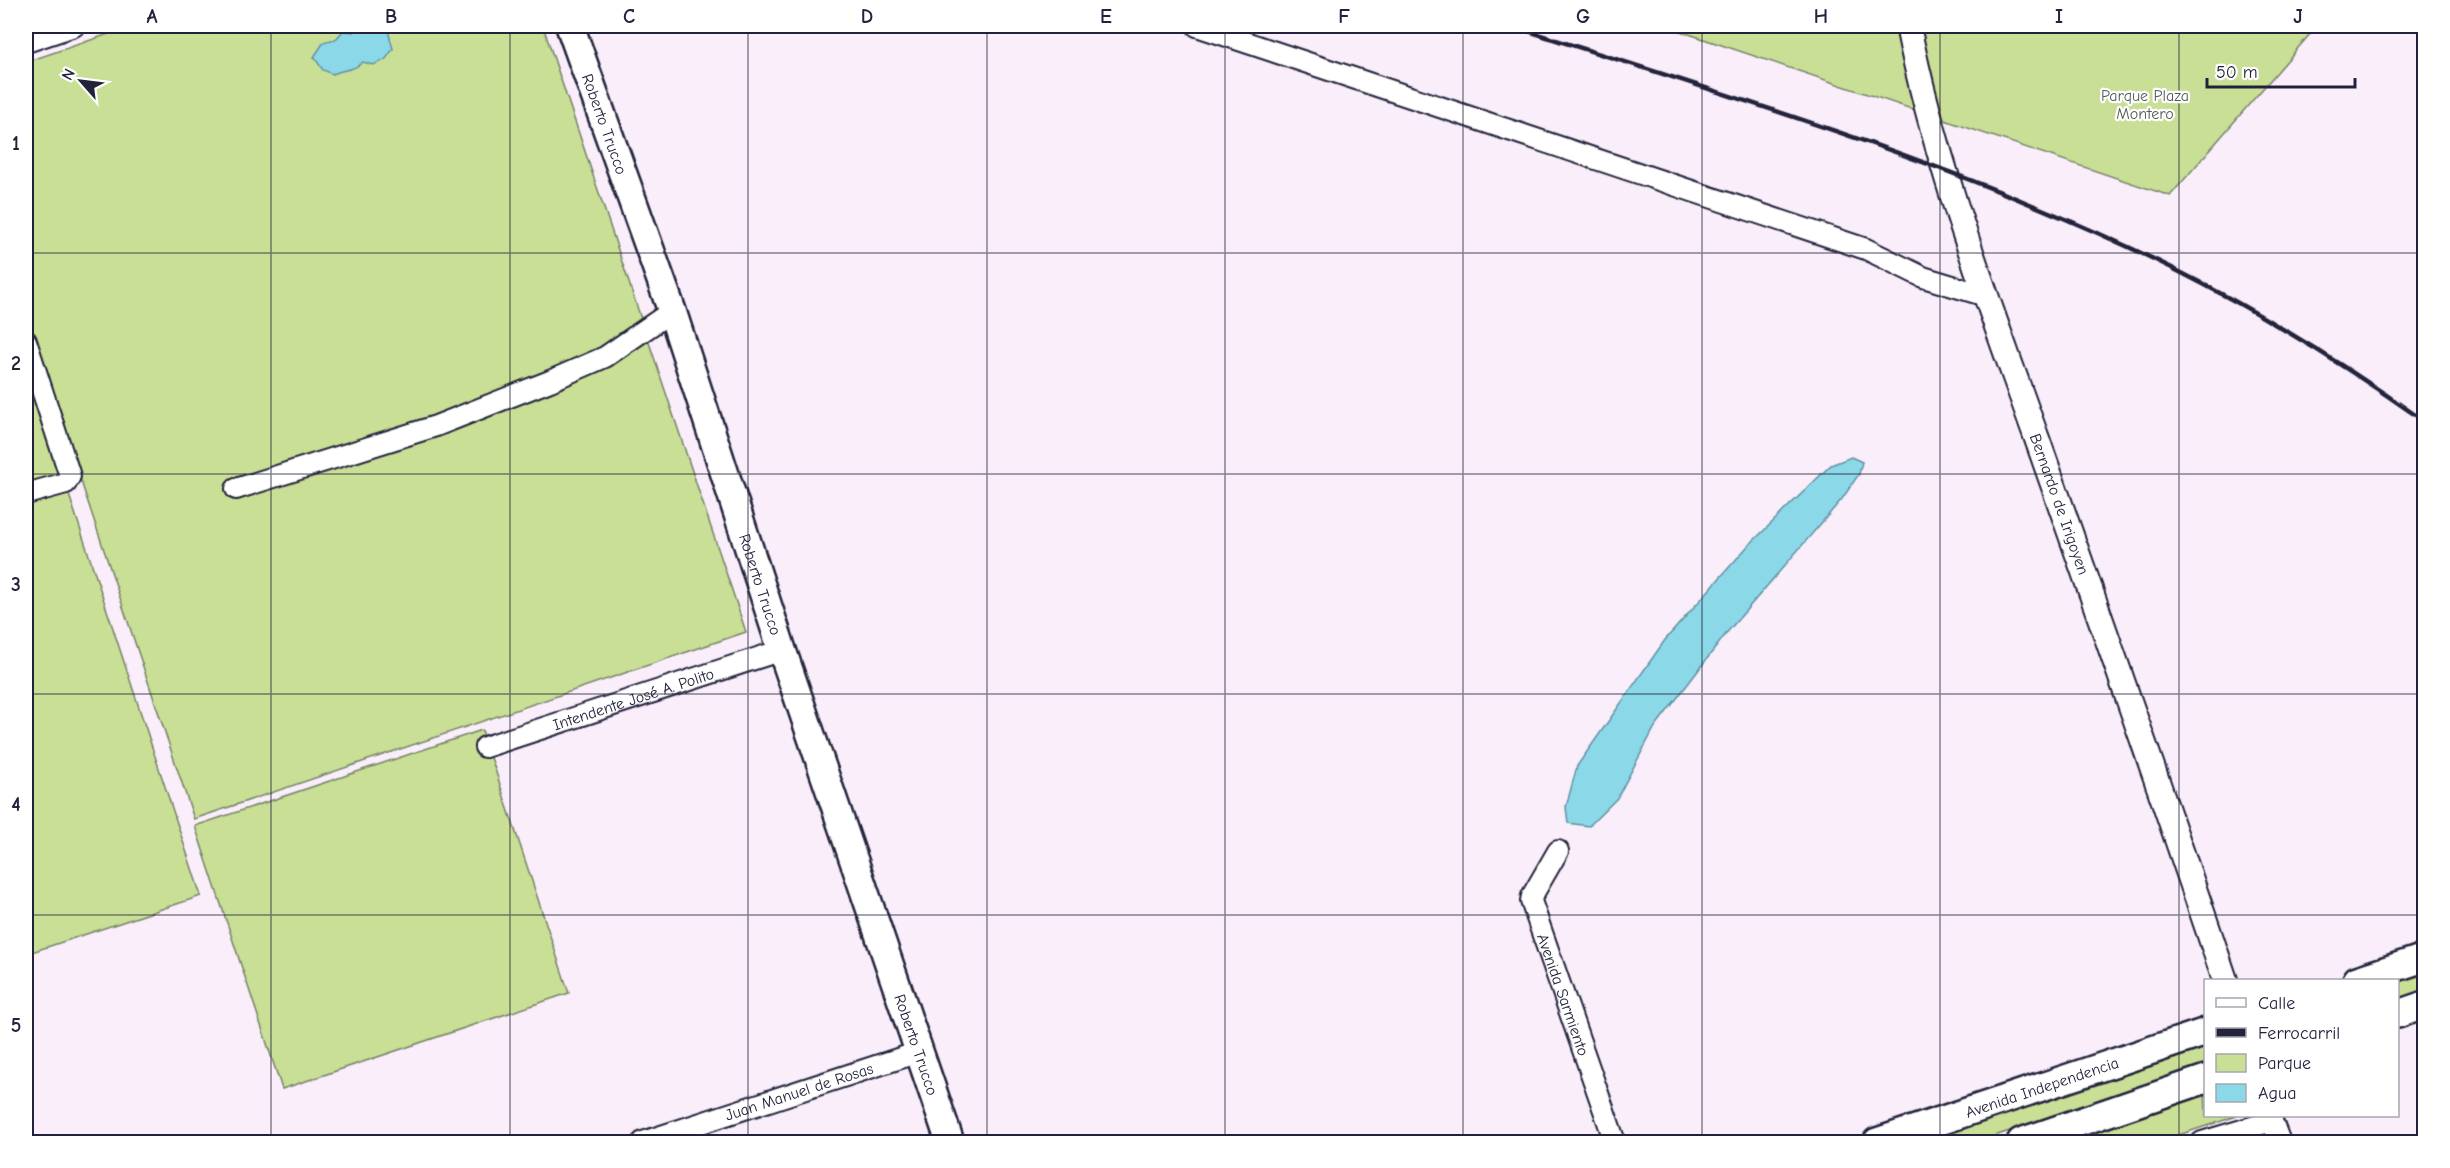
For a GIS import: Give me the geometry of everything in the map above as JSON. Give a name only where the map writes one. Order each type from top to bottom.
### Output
[{"type":"main road","name":"Roberto Trucco","points":[[570,26],[672,311],[782,650],[950,1143]]},
{"type":"main road","points":[[2363,979],[2424,958]]},
{"type":"main road","points":[[2399,1013],[2424,1005]]},
{"type":"main road","name":"Avenida Independencia","points":[[1877,1143],[2204,1032]]},
{"type":"main road","points":[[2021,1143],[2204,1079]]},
{"type":"street","points":[[26,42],[74,26]]},
{"type":"street","points":[[1197,26],[1866,249],[1923,277],[1986,296]]},
{"type":"street","name":"Bernardo de Irigoyen","points":[[1908,26],[1917,70],[1945,172],[1986,296],[2167,809],[2224,979]]},
{"type":"street","points":[[236,489],[436,426],[550,381],[605,357],[672,311]]},
{"type":"street","points":[[26,341],[69,476],[66,483],[26,494]]},
{"type":"street","name":"Intendente José A. Polito","points":[[486,747],[782,650]]},
{"type":"street","name":"Avenida Sarmiento","points":[[1558,851],[1531,901],[1615,1143]]},
{"type":"street","name":"Juan Manuel de Rosas","points":[[643,1143],[919,1052]]},
{"type":"street","points":[[2202,1143],[2271,1118],[2280,1143]]},
{"type":"green space","points":[[132,26],[543,26],[746,632],[194,819],[26,317],[26,62]]},
{"type":"green space","name":"Parque Plaza Montero","points":[[1665,26],[2317,26],[2170,196]]},
{"type":"green space","points":[[26,364],[201,896],[26,954]]},
{"type":"green space","points":[[482,730],[569,993],[282,1089],[195,826]]},
{"type":"green space","points":[[2424,970],[2424,990],[2399,999],[2399,980]]},
{"type":"green space","points":[[2204,1045],[2204,1065],[1977,1142],[1920,1142]]},
{"type":"green space","points":[[2204,1087],[2204,1117],[2234,1117],[2157,1142],[2047,1142]]},
{"type":"water","points":[[359,26],[387,27],[393,49],[385,60],[373,65],[363,62],[333,74],[323,70],[314,57],[324,42],[336,39],[343,31],[354,32]]},
{"type":"water","points":[[1851,457],[1862,462],[1859,474],[1842,499],[1729,630],[1655,727],[1617,798],[1589,826],[1568,823],[1566,807],[1577,766],[1665,640],[1747,547],[1831,465]]},
{"type":"railway","points":[[1513,26],[1847,135],[2012,196],[2205,285],[2332,359],[2424,421]]}]
